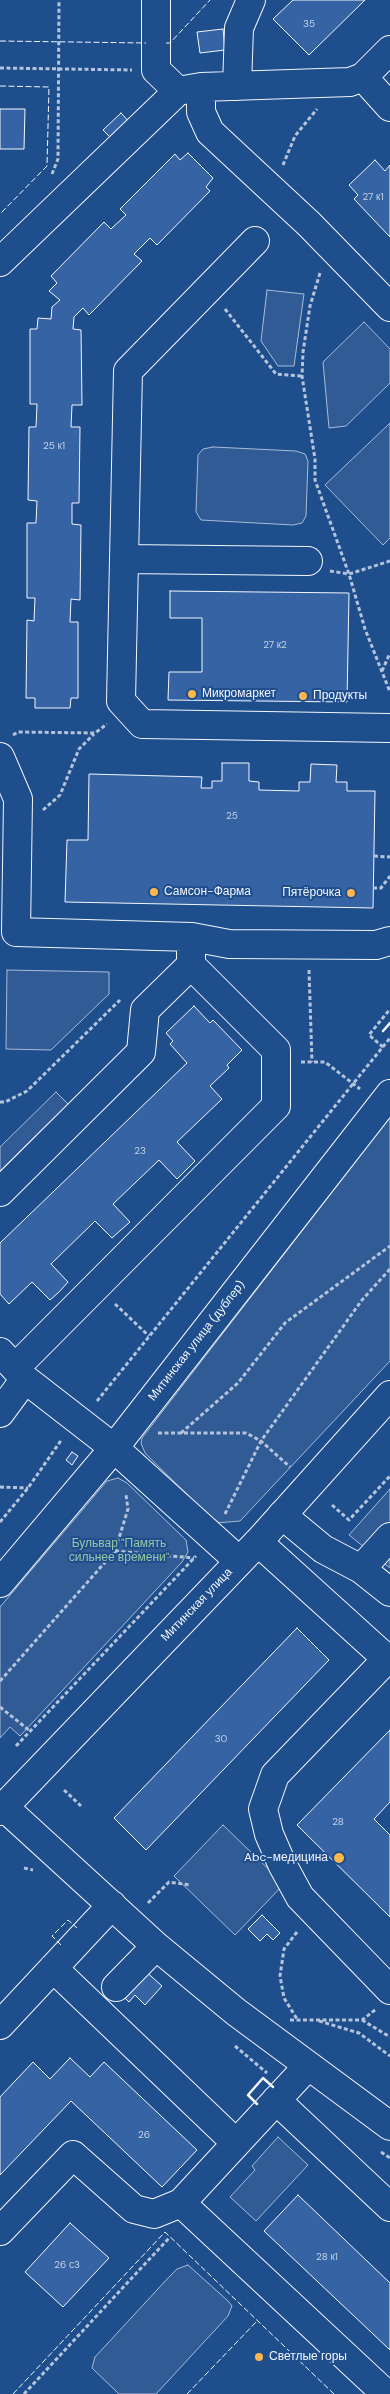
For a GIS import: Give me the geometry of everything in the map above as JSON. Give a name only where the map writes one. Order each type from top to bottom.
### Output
[{"type":"street","points":[[156,0],[156,70],[189,89],[210,132],[329,243],[390,308]]},
{"type":"street","points":[[237,86],[239,28],[251,0]]},
{"type":"street","points":[[0,262],[189,89],[351,80],[390,50]]},
{"type":"street","points":[[351,80],[390,107]]},
{"type":"street","points":[[255,241],[128,371],[121,701],[142,724],[390,728]]},
{"type":"street","points":[[124,559],[308,561]]},
{"type":"street","points":[[3,748],[18,798],[8,921],[16,932],[192,937],[228,944],[376,945],[390,941]]},
{"type":"street","points":[[0,1192],[141,1052],[145,1010],[191,964],[192,937]]},
{"type":"street","points":[[0,1413],[13,1366],[97,1286],[276,1106],[276,1050],[191,964]]},
{"type":"street","name":"Митинская улица (дублер)","points":[[0,1583],[114,1448],[390,1094]]},
{"type":"street","points":[[13,1366],[114,1448],[239,1561]]},
{"type":"street","name":"Митинская улица","points":[[2,1809],[258,1542],[390,1395]]},
{"type":"street","points":[[282,1515],[323,1548],[361,1569],[390,1592]]},
{"type":"street","points":[[361,1569],[390,1537]]},
{"type":"street","points":[[258,1542],[388,1660],[275,1775],[264,1809],[269,1834],[282,1864],[300,1897],[383,1999]]},
{"type":"street","points":[[2,1809],[156,1946],[236,2012],[307,2067],[390,2126]]},
{"type":"street","points":[[0,2025],[112,1905]]},
{"type":"street","points":[[116,1987],[156,1946]]},
{"type":"street","points":[[53,1968],[236,2143]]},
{"type":"street","points":[[0,2231],[73,2155],[134,2209],[154,2214],[187,2208],[236,2143],[307,2067]]},
{"type":"street","points":[[276,2100],[390,2206]]},
{"type":"street","points":[[187,2208],[386,2394]]},
{"type":"path","points":[[47,178],[54,171],[58,159],[59,0]]},
{"type":"path","points":[[0,68],[156,70]]},
{"type":"path","points":[[272,189],[295,136],[351,80]]},
{"type":"path","points":[[329,243],[310,306],[303,352],[302,376],[315,460],[314,480],[349,574],[365,629],[390,692]]},
{"type":"path","points":[[209,288],[276,374],[302,376]]},
{"type":"path","points":[[308,561],[327,571],[349,574],[390,561]]},
{"type":"path","points":[[382,672],[390,652]]},
{"type":"path","points":[[18,811],[42,811],[60,794],[79,749],[95,734],[128,709]]},
{"type":"path","points":[[3,748],[18,732],[95,734]]},
{"type":"path","points":[[374,856],[390,856]]},
{"type":"path","points":[[373,888],[381,888],[390,876]]},
{"type":"path","points":[[308,945],[312,1062]]},
{"type":"path","points":[[0,1102],[5,1102],[27,1091],[124,996]]},
{"type":"path","points":[[383,1047],[369,1035],[390,1009]]},
{"type":"path","points":[[0,1522],[28,1488],[76,1419],[92,1407],[390,1038]]},
{"type":"path","points":[[276,1062],[325,1062],[363,1092]]},
{"type":"path","points":[[181,1433],[238,1383],[285,1323],[390,1246]]},
{"type":"path","points":[[224,1517],[261,1441],[362,1300],[390,1268]]},
{"type":"path","points":[[97,1286],[149,1336]]},
{"type":"path","points":[[152,1433],[246,1433],[261,1441],[290,1468]]},
{"type":"path","points":[[332,1505],[349,1520],[390,1476]]},
{"type":"path","points":[[0,1487],[28,1488]]},
{"type":"path","points":[[0,1681],[115,1551],[128,1509],[125,1487]]},
{"type":"path","points":[[16,1746],[194,1558],[115,1551]]},
{"type":"path","points":[[0,1707],[30,1731]]},
{"type":"path","points":[[64,1790],[81,1806]]},
{"type":"path","points":[[146,1906],[169,1882],[190,1885]]},
{"type":"path","points":[[298,2019],[284,1998],[280,1976],[282,1958],[284,1948],[313,1912]]},
{"type":"path","points":[[362,2020],[383,1999]]},
{"type":"path","points":[[284,2020],[362,2020],[386,2032],[390,2037]]},
{"type":"path","points":[[313,2020],[359,2033],[390,2056]]},
{"type":"path","points":[[24,2394],[187,2208]]},
{"type":"shaded area","points":[[267,290],[304,294],[294,366],[278,366],[261,341]]},
{"type":"shaded area","points":[[364,322],[390,349],[390,383],[346,426],[329,428],[323,362]]},
{"type":"shaded area","points":[[390,423],[390,538],[383,545],[325,485]]},
{"type":"shaded area","points":[[213,447],[296,451],[305,454],[308,461],[306,516],[302,523],[293,525],[201,520],[196,512],[198,455],[203,449]]},
{"type":"shaded area","points":[[7,970],[109,972],[109,994],[51,1050],[6,1049]]},
{"type":"shaded area","points":[[56,1092],[68,1104],[0,1171],[0,1147]]},
{"type":"shaded area","points":[[390,1117],[390,1361],[240,1521],[216,1523],[145,1453],[141,1443],[142,1438]]},
{"type":"shaded area","name":"Бульвар \"Память сильнее времени\"","points":[[118,1478],[127,1483],[186,1540],[188,1552],[182,1562],[20,1736],[10,1727],[0,1738],[0,1607],[107,1481]]},
{"type":"shaded area","points":[[390,1489],[390,1568],[349,1535]]},
{"type":"shaded area","points":[[223,1825],[284,1884],[235,1935],[174,1876]]},
{"type":"shaded area","points":[[278,2137],[308,2165],[256,2221],[230,2197],[255,2170],[252,2166]]},
{"type":"shaded area","points":[[188,2265],[232,2306],[228,2316],[156,2394],[119,2394],[92,2368],[95,2357],[177,2269]]},
{"type":"building","points":[[293,0],[365,0],[309,55],[273,19]]},
{"type":"building","points":[[223,29],[225,50],[200,53],[197,32]]},
{"type":"building","points":[[0,109],[25,109],[24,149],[0,149]]},
{"type":"building","points":[[121,113],[130,123],[113,140],[103,130]]},
{"type":"building","points":[[188,153],[213,178],[206,187],[210,191],[157,245],[150,238],[134,254],[142,261],[89,315],[83,308],[74,317],[73,329],[81,330],[82,405],[72,405],[71,427],[80,427],[79,503],[72,503],[72,524],[81,525],[80,600],[71,599],[70,622],[78,622],[78,698],[71,698],[70,708],[35,708],[35,698],[26,698],[27,620],[34,621],[35,598],[27,598],[27,523],[36,523],[37,501],[28,500],[29,427],[36,427],[37,404],[30,404],[30,329],[37,329],[38,318],[51,319],[52,307],[60,300],[49,291],[57,283],[51,276],[104,222],[111,229],[126,215],[120,209],[175,154],[180,160]]},
{"type":"building","points":[[375,160],[385,171],[390,165],[390,237],[354,199],[358,195],[349,185]]},
{"type":"building","points":[[170,591],[349,593],[347,702],[168,700],[169,672],[202,672],[202,618],[170,618]]},
{"type":"building","points":[[222,763],[249,763],[249,781],[259,782],[259,790],[299,791],[299,782],[310,782],[311,764],[337,765],[336,782],[347,782],[347,791],[375,791],[373,908],[65,902],[67,840],[88,840],[89,774],[202,777],[201,788],[212,788],[212,781],[222,781]]},
{"type":"building","points":[[194,1006],[210,1023],[213,1020],[242,1050],[227,1065],[229,1068],[210,1086],[222,1099],[177,1142],[195,1161],[177,1179],[159,1160],[113,1204],[130,1222],[112,1238],[95,1221],[51,1264],[68,1282],[59,1292],[50,1300],[32,1282],[9,1304],[0,1294],[0,1243],[187,1063],[170,1044],[173,1041],[166,1033]]},
{"type":"building","points":[[72,1452],[78,1456],[72,1465],[66,1460]]},
{"type":"building","points":[[297,1628],[329,1660],[146,1850],[114,1818]]},
{"type":"building","points":[[390,1730],[390,1802],[374,1819],[390,1835],[390,1917],[297,1825]]},
{"type":"building","points":[[262,1915],[280,1933],[273,1940],[267,1934],[260,1941],[248,1929]]},
{"type":"building","points":[[143,1969],[162,1986],[145,2005],[135,1995],[129,2002],[121,1994]]},
{"type":"building","points":[[70,2058],[90,2077],[104,2062],[197,2150],[162,2187],[71,2101],[0,2175],[0,2097],[33,2062],[50,2079]]},
{"type":"building","points":[[298,2195],[390,2283],[390,2350],[264,2231]]},
{"type":"building","points":[[70,2223],[109,2258],[63,2307],[25,2272]]},
{"type":"fence","points":[[166,43],[170,43],[210,0]]},
{"type":"fence","points":[[0,41],[146,43]]},
{"type":"fence","points":[[0,86],[49,87],[47,166],[0,214]]},
{"type":"fence","points":[[61,1945],[52,1936],[68,1920],[77,1928]]},
{"type":"fence","points":[[13,2394],[165,2232],[334,2394]]},
{"type":"fence","points":[[187,2394],[258,2320]]},
{"type":"wall","points":[[383,1031],[390,1023]]},
{"type":"wall","points":[[257,2104],[248,2095],[263,2078],[273,2087]]},
{"type":"place","name":"Микромаркет","points":[[192,694]]},
{"type":"place","name":"Продукты","points":[[303,696]]},
{"type":"place","name":"Самсон-Фарма","points":[[154,892]]},
{"type":"place","name":"Пятёрочка","points":[[351,893]]},
{"type":"place","name":"Abc-медицина","points":[[339,1858]]},
{"type":"place","name":"Светлые горы","points":[[259,2357]]}]
